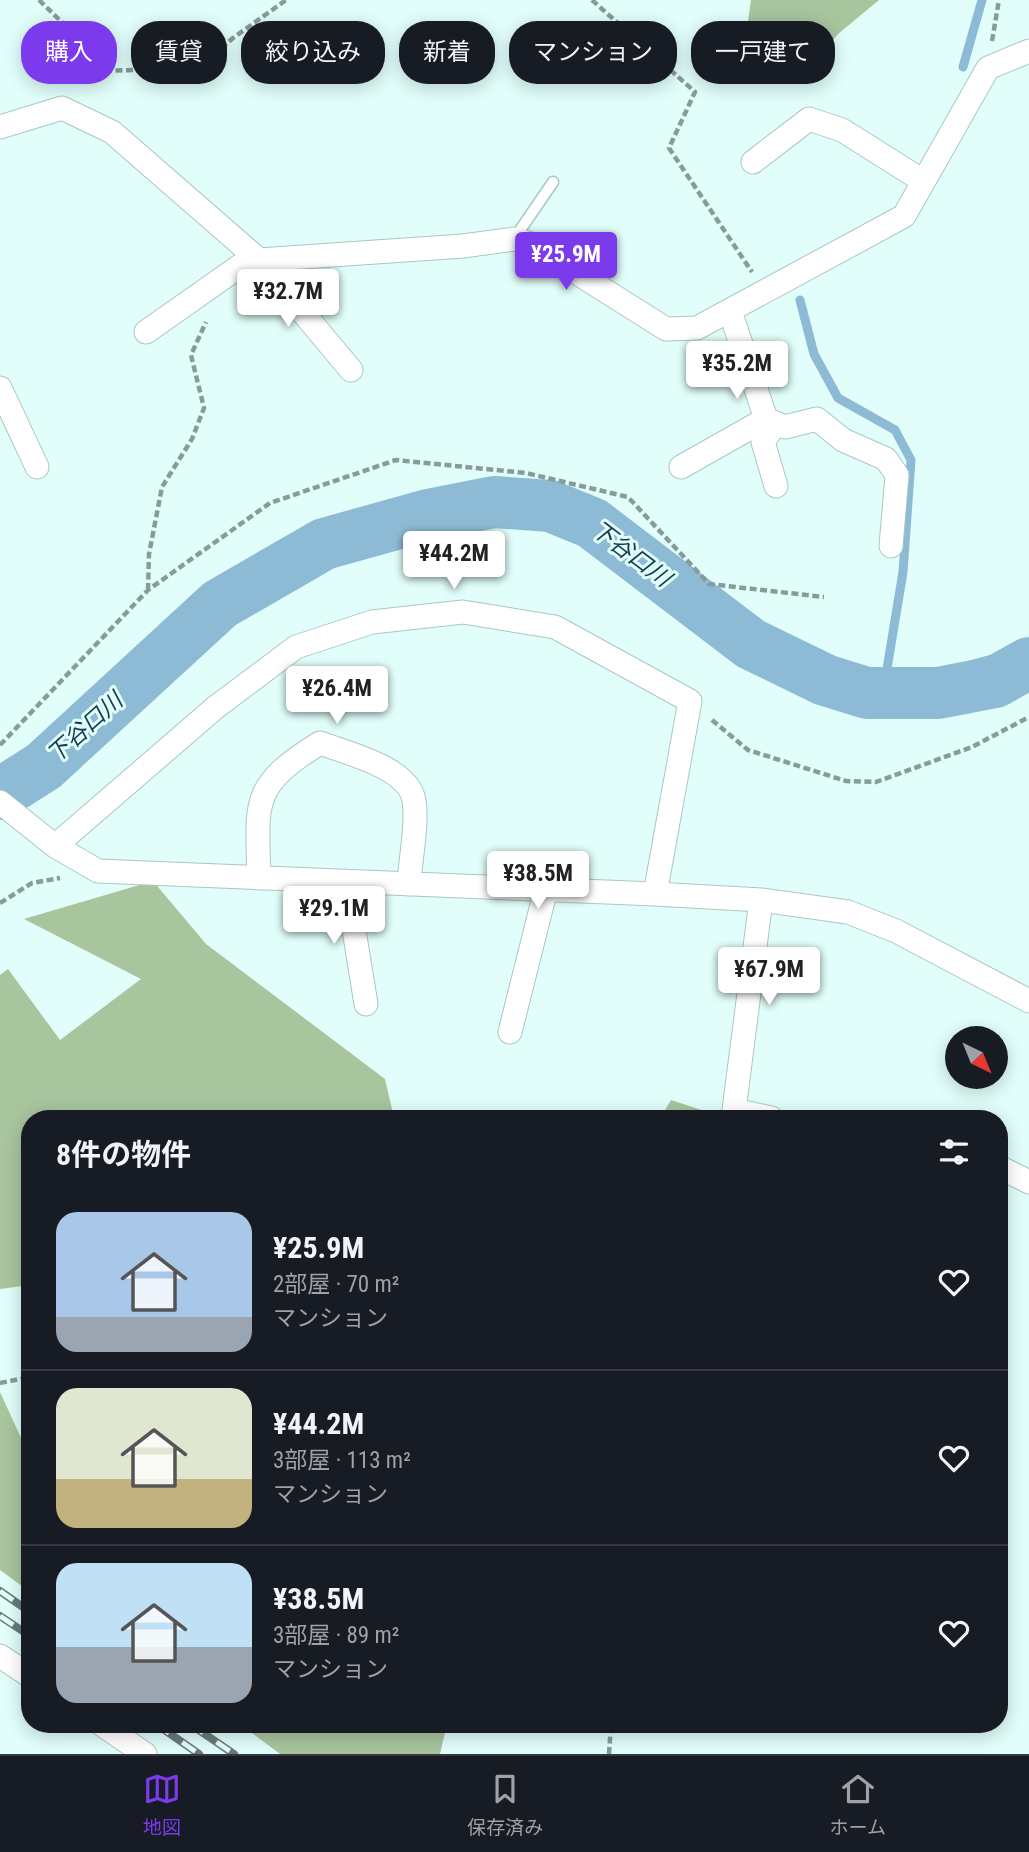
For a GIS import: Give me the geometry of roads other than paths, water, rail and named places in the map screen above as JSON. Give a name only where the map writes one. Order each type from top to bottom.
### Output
[{"type":"street","points":[[146,332],[257,258],[463,246],[514,239],[531,244],[666,329],[697,328],[904,216],[988,68],[1029,51]]},
{"type":"street","points":[[0,127],[62,108],[112,132],[257,258],[351,370]]},
{"type":"street","points":[[753,162],[809,119],[842,130],[923,181]]},
{"type":"street","points":[[730,311],[771,421],[763,442],[776,485]]},
{"type":"street","points":[[0,388],[37,467]]},
{"type":"street","points":[[771,421],[785,427],[817,419],[843,440],[886,460],[897,475],[891,546]]},
{"type":"street","points":[[681,467],[771,421]]},
{"type":"street","points":[[55,846],[216,707],[296,647],[372,622],[463,612],[555,627],[690,701],[655,894]]},
{"type":"street","points":[[258,878],[257,813],[262,793],[294,759],[320,743],[376,764],[406,782],[414,800],[409,884]]},
{"type":"street","points":[[0,802],[55,846],[98,871],[655,894],[761,901],[848,912],[895,931],[1029,1001]]},
{"type":"street","points":[[346,881],[366,1004]]},
{"type":"street","points":[[510,1032],[546,889]]},
{"type":"street","points":[[733,1110],[761,901]]},
{"type":"street","points":[[1008,1172],[1029,1182]]},
{"type":"street","points":[[0,1656],[21,1670]]},
{"type":"street","points":[[114,1733],[145,1754]]},
{"type":"lane","points":[[514,239],[553,182]]},
{"type":"water","points":[[1029,641],[1029,666],[902,679],[1015,648]]},
{"type":"waterway","points":[[963,67],[982,0]]},
{"type":"waterway","points":[[800,300],[814,354],[838,398],[895,430],[911,460],[903,572],[883,693]]},
{"type":"waterway","name":"下谷口川","points":[[0,794],[44,766],[220,604],[324,544],[428,515],[494,502],[550,506],[592,523],[751,644],[825,680],[867,693],[938,693],[995,682],[1029,663]]},
{"type":"railway","points":[[0,1591],[21,1606]]},
{"type":"railway","points":[[0,1616],[21,1630]]},
{"type":"railway","points":[[169,1733],[199,1754]]},
{"type":"railway","points":[[203,1733],[234,1754]]}]
